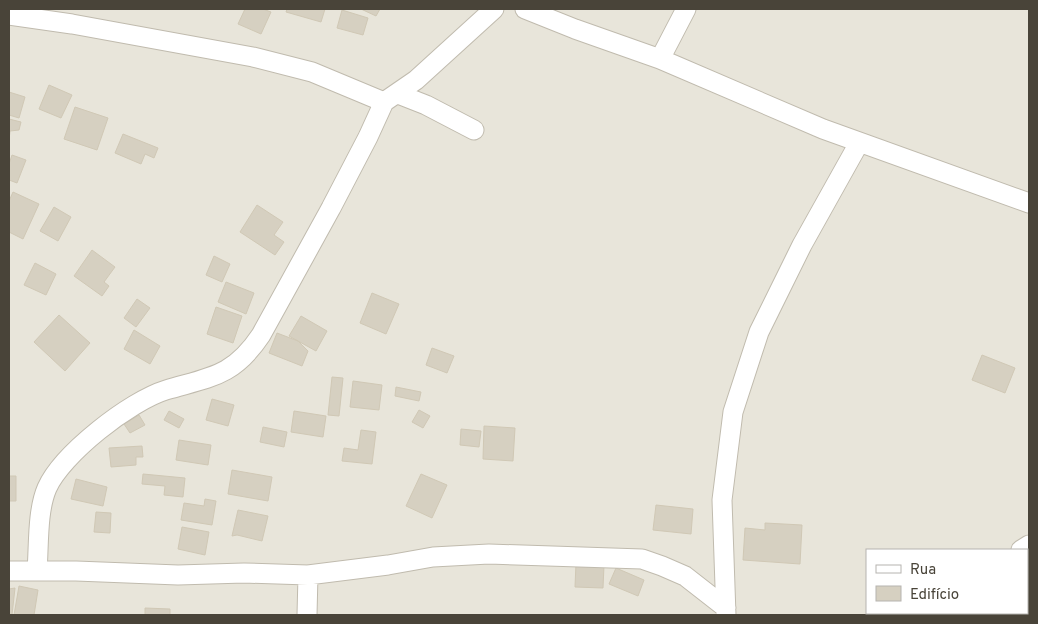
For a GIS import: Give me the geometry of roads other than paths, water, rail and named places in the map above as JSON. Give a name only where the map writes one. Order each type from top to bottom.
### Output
[{"type":"street","points":[[37,571],[42,506],[47,487],[58,470],[79,448],[120,413],[164,391],[203,380],[225,370],[239,362],[250,351],[261,335],[391,98],[416,80],[494,9]]},
{"type":"street","points":[[525,9],[660,59],[823,129],[1029,203]]},
{"type":"street","points":[[660,59],[686,9]]},
{"type":"street","points":[[9,15],[74,17],[261,59],[312,72],[391,98],[426,105],[474,130]]},
{"type":"street","points":[[726,612],[722,554],[722,500],[733,412],[759,332],[802,246],[859,142]]},
{"type":"street","points":[[9,571],[76,571],[178,575],[244,573],[308,575],[388,565],[433,557],[489,554],[642,559],[685,576],[726,612]]},
{"type":"street","points":[[307,615],[308,575]]}]
